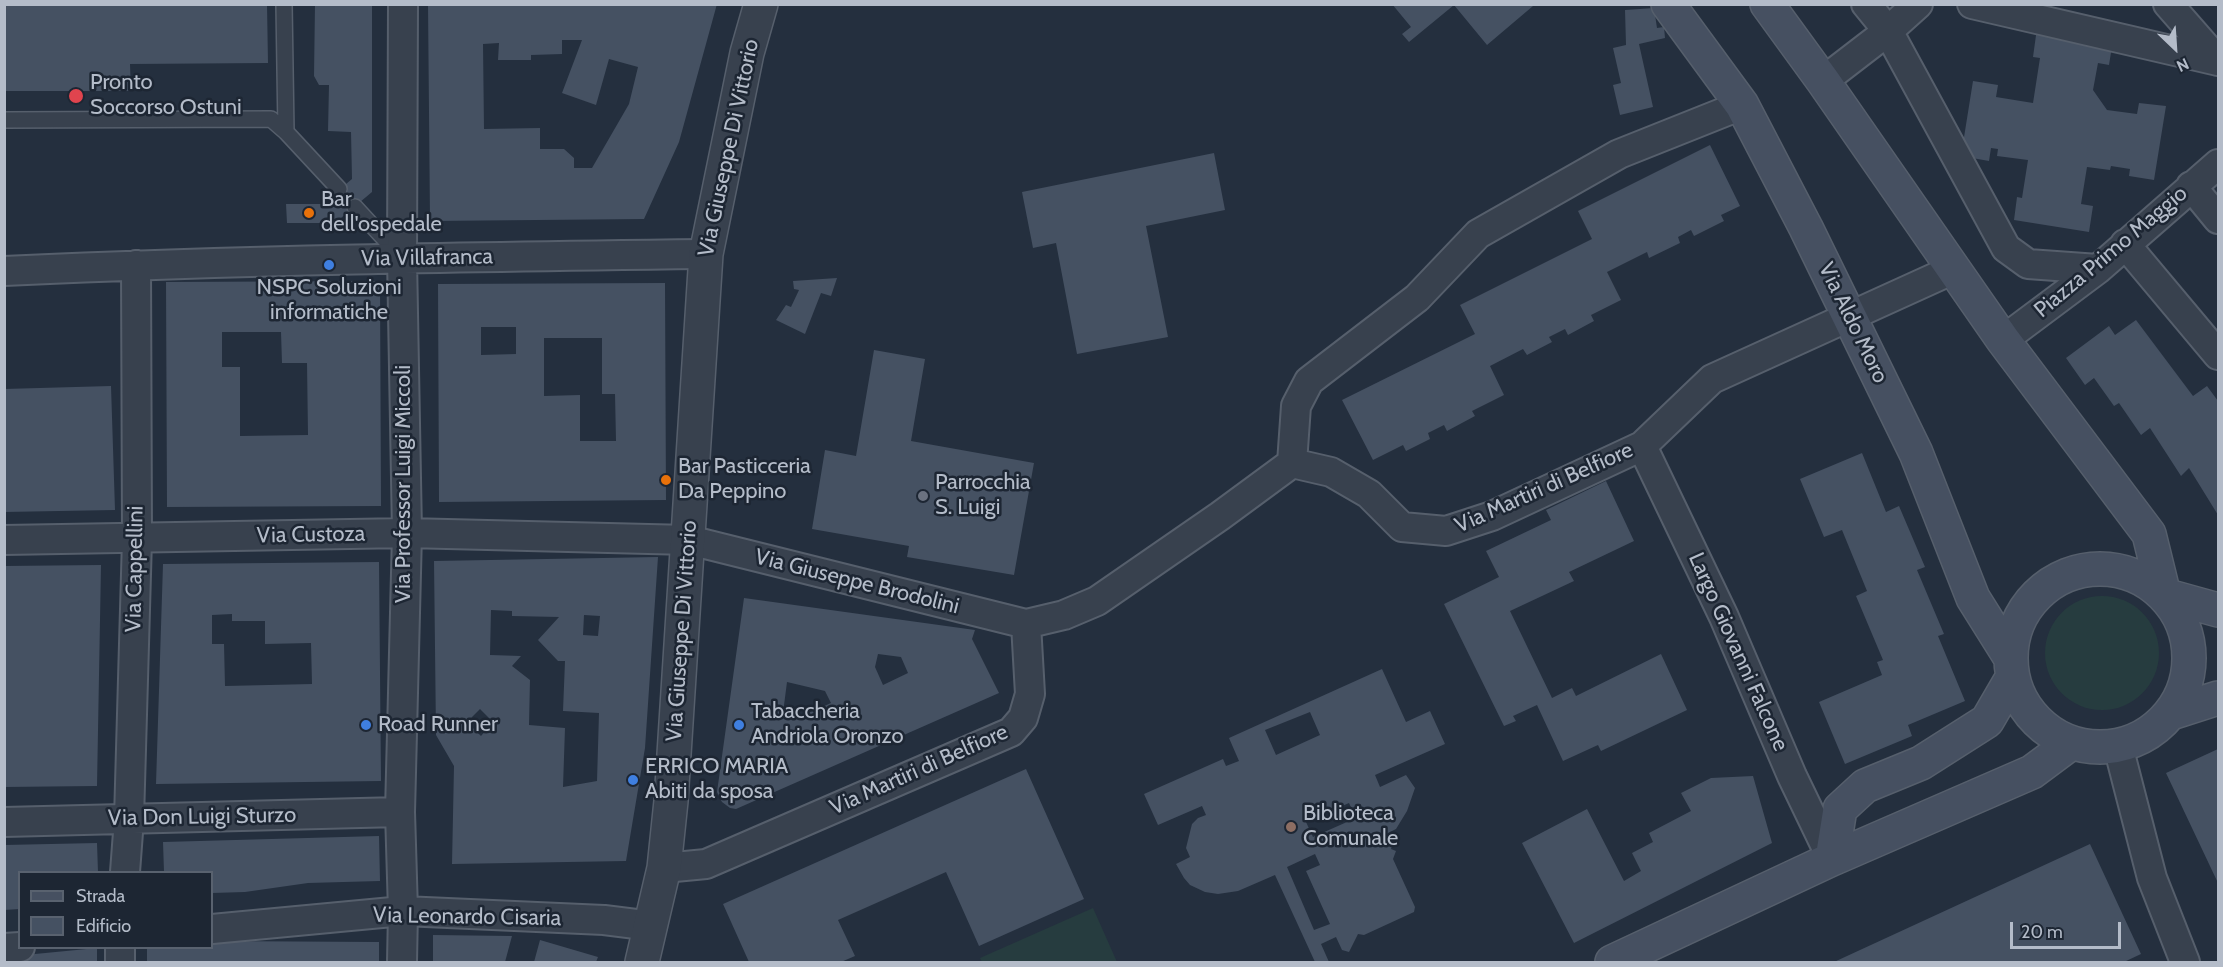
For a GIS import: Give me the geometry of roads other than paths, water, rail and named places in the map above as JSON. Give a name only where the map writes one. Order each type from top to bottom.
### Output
[{"type":"main road","name":"Via Aldo Moro","points":[[1668,4],[1742,105],[1806,228],[1916,453],[1973,598],[2011,668]]},
{"type":"main road","points":[[1767,4],[2003,340],[2149,534],[2164,595]]},
{"type":"main road","points":[[1832,859],[1840,809],[1865,786],[1920,762],[1987,721],[2011,668],[2015,628],[2030,601],[2053,582],[2081,570],[2111,569],[2140,578],[2164,595],[2179,616],[2188,640],[2190,666],[2184,690],[2171,713],[2156,728],[2138,739],[2118,746],[2094,747],[2071,743],[2045,729],[2024,706],[2011,668]]},
{"type":"main road","points":[[2164,595],[2218,610]]},
{"type":"main road","points":[[2171,713],[2218,698]]},
{"type":"main road","points":[[1612,963],[1832,859],[2032,772],[2071,743]]},
{"type":"street","name":"Via Professor Luigi Miccoli","points":[[402,963],[400,812],[407,533],[402,258],[403,4]]},
{"type":"street","name":"Via Giuseppe Di Vittorio","points":[[642,963],[663,868],[671,801],[706,254],[747,53],[761,4]]},
{"type":"street","points":[[1866,4],[1888,31],[2006,248],[2028,264],[2098,269]]},
{"type":"street","points":[[1823,81],[1888,31],[1918,4]]},
{"type":"street","points":[[1972,4],[2218,61]]},
{"type":"street","points":[[2168,4],[2218,61]]},
{"type":"street","points":[[1026,624],[1065,615],[1097,601],[1292,463],[1296,406],[1309,381],[1417,298],[1478,234],[1619,153],[1742,105]]},
{"type":"street","name":"Piazza Primo Maggio","points":[[2003,340],[2098,269],[2218,164]]},
{"type":"street","points":[[2191,186],[2218,219]]},
{"type":"street","points":[[2125,244],[2218,356]]},
{"type":"street","name":"Via Villafranca","points":[[4,271],[402,258],[706,254]]},
{"type":"street","name":"Via Cappellini","points":[[125,871],[129,819],[136,539],[136,265]]},
{"type":"street","name":"Via Martiri di Belfiore","points":[[1292,463],[1331,472],[1369,494],[1402,527],[1446,531],[1492,516],[1642,446],[1712,379],[1954,270]]},
{"type":"street","name":"Largo Giovanni Falcone","points":[[1642,446],[1724,617],[1792,776],[1832,859]]},
{"type":"street","name":"Via Custoza","points":[[4,540],[407,533],[689,540]]},
{"type":"street","name":"Via Giuseppe Brodolini","points":[[689,540],[1026,624]]},
{"type":"street","name":"Via Martiri di Belfiore","points":[[663,868],[706,864],[1011,732],[1023,718],[1030,694],[1026,624]]},
{"type":"street","points":[[2118,746],[2151,878],[2185,963]]},
{"type":"street","name":"Via Don Luigi Sturzo","points":[[4,822],[400,812]]},
{"type":"street","name":"Via Leonardo Cisaria","points":[[213,929],[403,911],[604,920],[652,926]]},
{"type":"lane","points":[[284,4],[286,132]]},
{"type":"lane","points":[[4,120],[271,119],[339,189]]},
{"type":"lane","points":[[355,207],[402,258]]},
{"type":"place","name":"Pronto Soccorso Ostuni","points":[[76,96]]},
{"type":"place","name":"Bar dell'ospedale","points":[[309,213]]},
{"type":"place","name":"NSPC Soluzioni informatiche","points":[[329,265]]},
{"type":"place","name":"Bar Pasticceria Da Peppino","points":[[666,480]]},
{"type":"place","name":"Parrocchia S. Luigi","points":[[923,496]]},
{"type":"place","name":"Road Runner","points":[[366,725]]},
{"type":"place","name":"Tabaccheria Andriola Oronzo","points":[[739,725]]},
{"type":"place","name":"ERRICO MARIA Abiti da sposa","points":[[633,780]]},
{"type":"place","name":"Biblioteca Comunale","points":[[1291,827]]}]
